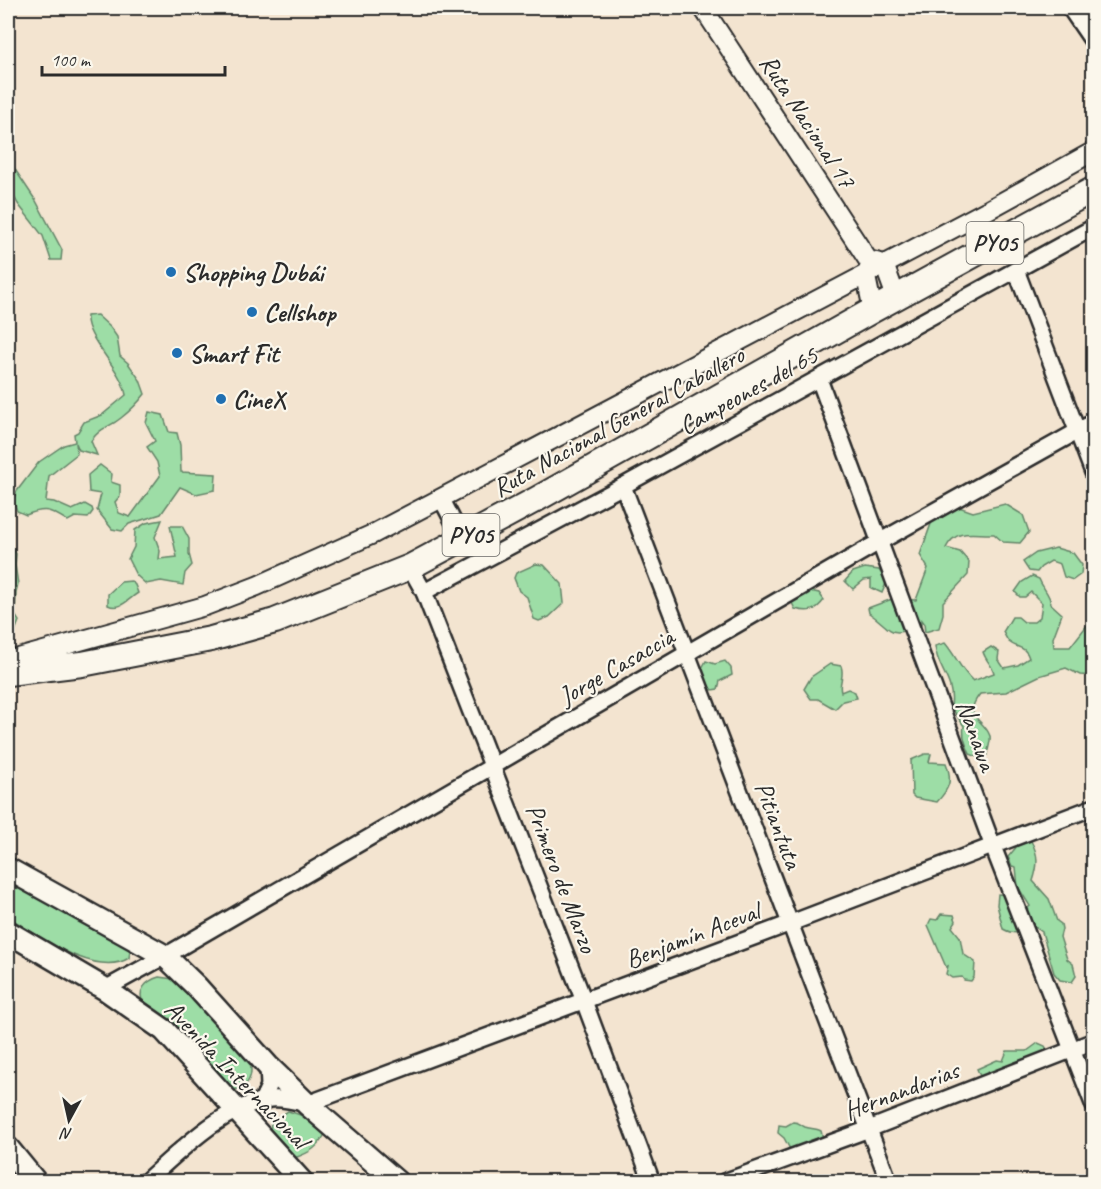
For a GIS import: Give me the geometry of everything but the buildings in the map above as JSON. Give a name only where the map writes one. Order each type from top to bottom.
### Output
[{"type":"highway","name":"Ruta Nacional General Caballero","points":[[8,673],[82,664],[211,639],[275,621],[410,567],[463,540],[896,297],[1094,189]]},
{"type":"main road","points":[[8,869],[165,956],[196,986],[268,1066],[307,1104],[397,1182]]},
{"type":"main road","name":"Avenida Internacional","points":[[8,932],[105,989],[164,1029],[302,1182]]},
{"type":"main road","points":[[8,1149],[35,1182]]},
{"type":"street","name":"Ruta Nacional 17","points":[[703,8],[896,297]]},
{"type":"street","points":[[1070,8],[1094,43]]},
{"type":"street","points":[[8,662],[205,606],[257,586],[373,534],[874,266],[976,216],[1094,151]]},
{"type":"street","name":"Campeones del 65","points":[[424,592],[623,486],[1094,227]]},
{"type":"street","name":"Ruta Nacional 17","points":[[873,310],[866,277],[874,266]]},
{"type":"street","points":[[1016,270],[1094,476]]},
{"type":"street","name":"Nanawa","points":[[819,379],[992,844],[1094,1106]]},
{"type":"street","name":"Jorge Casaccia","points":[[105,989],[879,542],[1094,422]]},
{"type":"street","name":"Pitiantuta","points":[[623,486],[889,1182]]},
{"type":"street","points":[[441,498],[463,540]]},
{"type":"street","name":"Primero de Marzo","points":[[410,567],[424,592],[584,1001],[652,1182]]},
{"type":"street","name":"Benjamín Aceval","points":[[307,1104],[1094,807]]},
{"type":"street","name":"Hernandarias","points":[[724,1182],[869,1129],[1094,1041]]},
{"type":"street","points":[[262,1101],[269,1086],[268,1066]]},
{"type":"street","points":[[145,1182],[209,1126],[239,1110],[271,1099],[307,1104]]},
{"type":"green space","points":[[8,159],[36,201],[62,250],[61,260],[51,260],[43,236],[18,204],[8,185]]},
{"type":"green space","points":[[97,315],[117,337],[120,356],[140,380],[145,394],[117,421],[94,436],[91,441],[97,455],[79,450],[76,443],[77,454],[49,476],[46,501],[72,510],[85,504],[93,511],[88,518],[75,517],[68,521],[43,510],[26,515],[17,511],[13,500],[39,462],[64,445],[75,442],[74,434],[84,422],[102,415],[126,395],[118,374],[97,344],[88,325],[87,316]]},
{"type":"green space","points":[[149,412],[163,415],[169,432],[177,433],[181,472],[216,474],[215,490],[196,494],[180,487],[161,514],[129,524],[122,531],[112,529],[97,510],[101,494],[89,492],[88,475],[100,465],[112,474],[111,482],[120,485],[120,496],[115,502],[119,513],[130,517],[160,476],[157,462],[147,447],[155,441],[146,423]]},
{"type":"green space","points":[[8,490],[11,501],[10,543],[16,554],[18,584],[15,615],[19,621],[15,631],[8,632]]},
{"type":"green space","points":[[1005,504],[1023,515],[1029,532],[1020,543],[1003,542],[994,534],[973,533],[955,537],[950,541],[946,548],[960,552],[969,562],[968,575],[943,602],[943,614],[939,628],[925,632],[921,620],[921,625],[896,632],[887,628],[869,613],[868,608],[892,599],[916,600],[928,568],[920,555],[932,521],[939,514],[959,507],[973,512]]},
{"type":"green space","points":[[162,520],[155,537],[160,551],[159,559],[177,557],[170,526],[182,526],[189,539],[192,565],[185,573],[183,585],[161,581],[146,584],[136,575],[128,559],[134,547],[135,530],[146,523]]},
{"type":"green space","points":[[1056,548],[1073,553],[1082,565],[1081,574],[1073,580],[1064,577],[1060,564],[1051,561],[1037,572],[1029,571],[1023,562],[1036,553]]},
{"type":"green space","points":[[536,564],[544,565],[562,584],[564,603],[549,617],[539,621],[534,619],[527,597],[519,591],[514,578],[516,573]]},
{"type":"green space","points":[[865,568],[879,570],[887,581],[882,593],[871,588],[871,579],[864,580],[853,589],[845,581],[853,572]]},
{"type":"green space","points":[[1032,576],[1039,579],[1051,604],[1062,614],[1053,638],[1054,647],[1070,647],[1093,620],[1093,676],[1080,675],[1066,668],[1039,676],[1006,692],[980,694],[975,702],[973,713],[987,730],[990,738],[987,755],[980,758],[970,754],[967,747],[964,726],[951,707],[950,689],[935,646],[945,643],[973,681],[994,673],[983,652],[991,647],[999,652],[998,659],[1004,668],[1018,665],[1029,658],[1023,649],[1009,642],[1003,632],[1012,617],[1018,617],[1024,622],[1034,622],[1040,617],[1042,603],[1031,592],[1025,597],[1020,597],[1015,592],[1022,582]]},
{"type":"green space","points":[[131,581],[138,593],[124,604],[108,605],[108,594],[121,582]]},
{"type":"green space","points":[[810,591],[819,593],[824,600],[812,610],[795,609],[792,603]]},
{"type":"green space","points":[[706,661],[715,664],[725,661],[731,668],[732,675],[720,681],[718,689],[712,690],[705,682],[701,670]]},
{"type":"green space","points":[[830,664],[841,666],[841,692],[848,689],[855,692],[857,698],[843,701],[835,709],[818,699],[811,699],[804,689],[811,677]]},
{"type":"green space","points":[[931,754],[929,762],[946,763],[948,769],[949,784],[937,802],[915,798],[912,795],[911,760]]},
{"type":"green space","points":[[1031,841],[1037,861],[1033,881],[1049,899],[1057,921],[1061,924],[1060,937],[1067,959],[1073,964],[1076,976],[1072,982],[1060,980],[1054,973],[1042,932],[1032,925],[1018,933],[1003,929],[997,905],[998,894],[1010,895],[1022,913],[1030,906],[1018,887],[1016,867],[1012,866],[1008,857],[1018,845]]},
{"type":"green space","points":[[8,881],[124,944],[130,951],[129,958],[115,963],[100,963],[83,959],[50,943],[8,917]]},
{"type":"green space","points":[[941,914],[954,915],[956,921],[952,927],[960,937],[963,954],[975,962],[974,977],[971,981],[964,980],[962,977],[952,978],[946,974],[948,966],[946,967],[928,925],[931,919],[937,920]]},
{"type":"green space","points":[[159,977],[173,979],[179,983],[250,1059],[251,1075],[243,1088],[234,1090],[229,1088],[143,1003],[142,990],[150,981]]},
{"type":"green space","points":[[1038,1043],[1045,1046],[1048,1051],[1018,1066],[1009,1065],[1000,1072],[980,1076],[977,1069],[997,1060],[1003,1061],[1007,1051],[1027,1051]]},
{"type":"green space","points":[[288,1111],[309,1119],[326,1132],[313,1149],[294,1158],[272,1134],[270,1128],[272,1121]]},
{"type":"green space","points":[[793,1122],[821,1131],[823,1138],[791,1151],[784,1138],[778,1133],[779,1125],[786,1126]]},
{"type":"place","name":"Shopping Dubái","points":[[171,272]]},
{"type":"place","name":"Cellshop","points":[[252,312]]},
{"type":"place","name":"Smart Fit","points":[[177,353]]},
{"type":"place","name":"CineX","points":[[221,399]]}]
